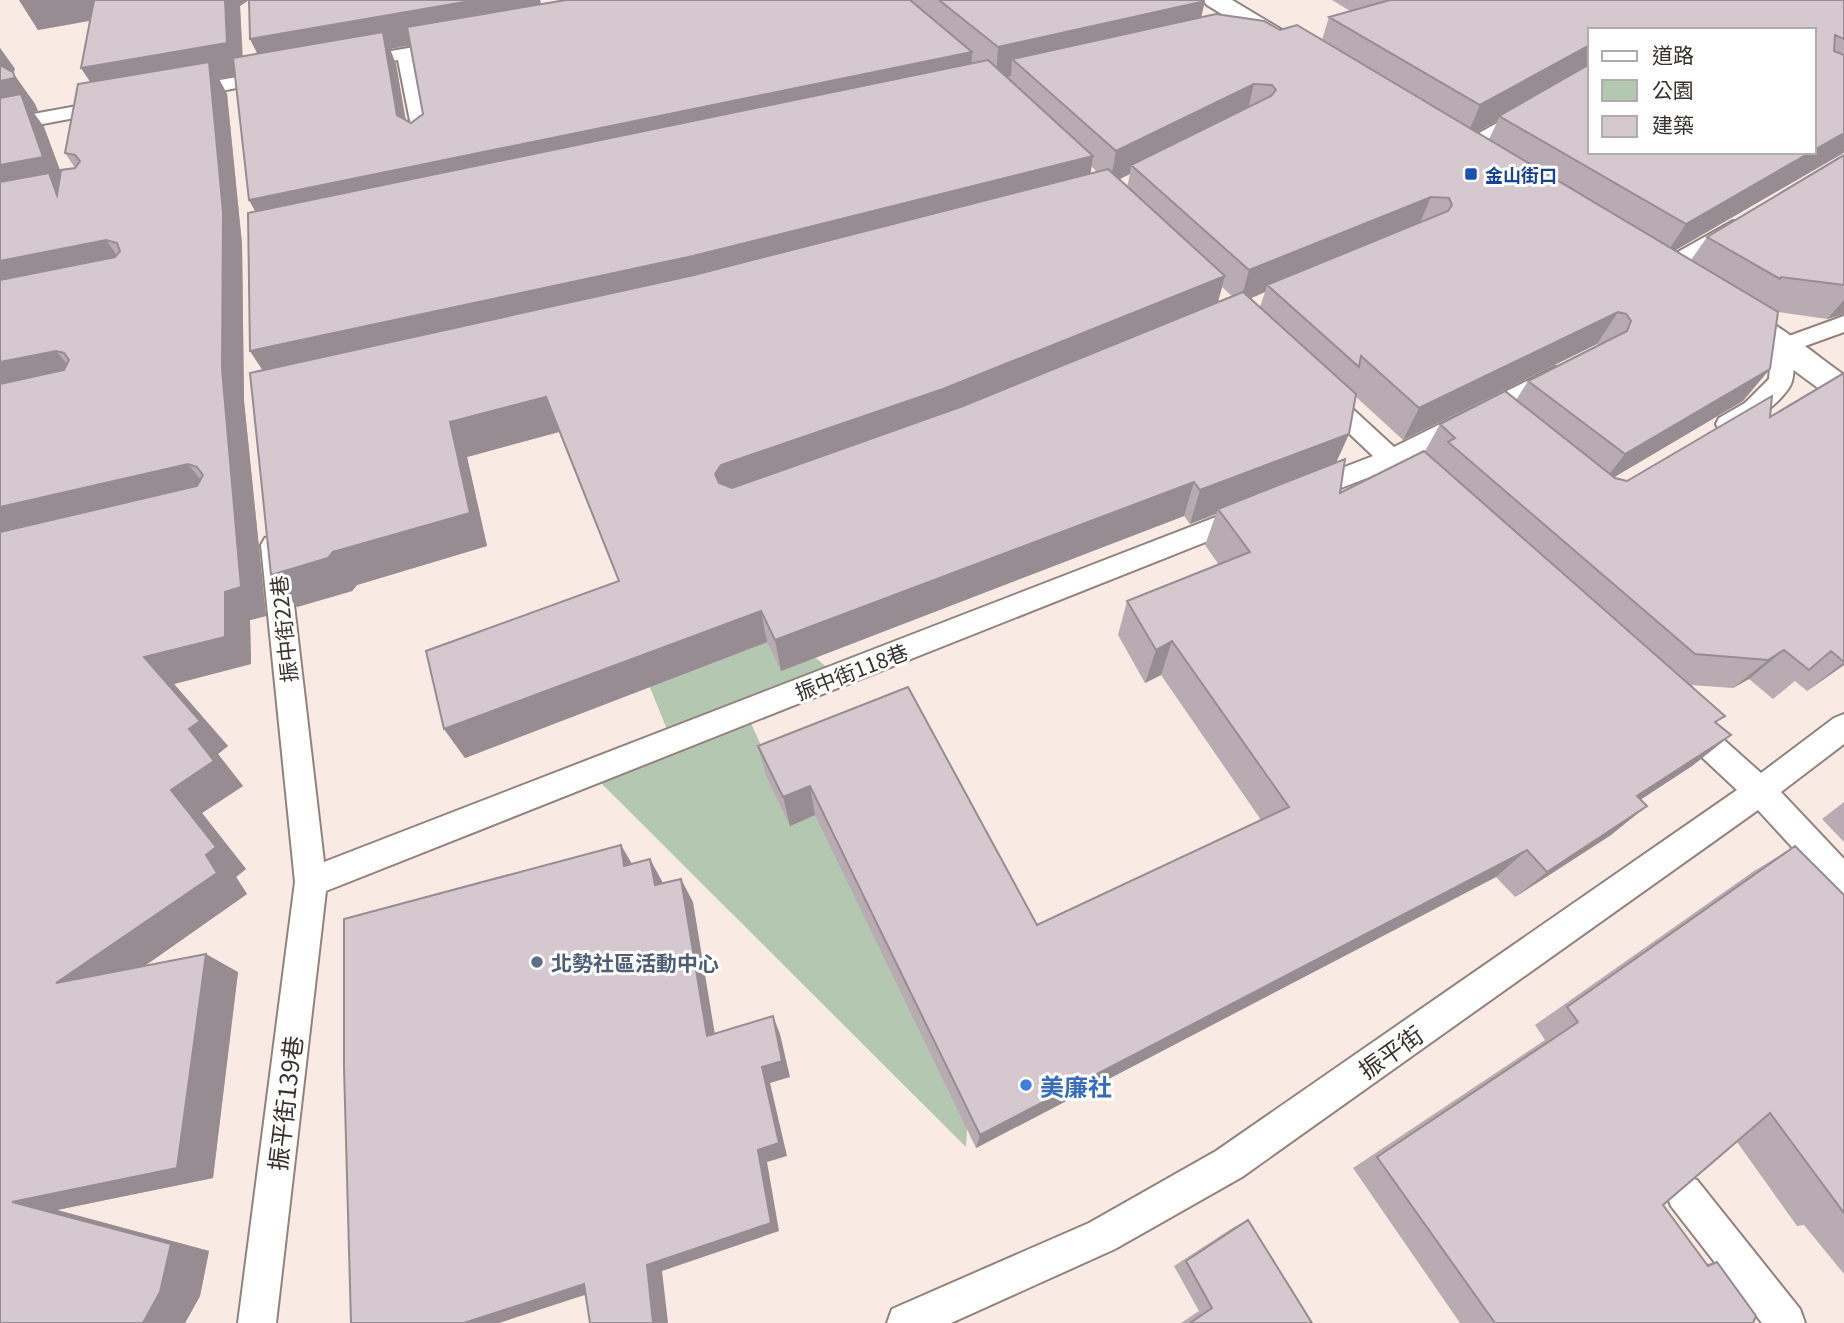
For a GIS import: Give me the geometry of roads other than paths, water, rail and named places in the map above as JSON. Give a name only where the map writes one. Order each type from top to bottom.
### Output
[{"type":"main road","points":[[1215,0],[1304,54]]},
{"type":"main road","points":[[1452,144],[1486,164]]},
{"type":"main road","points":[[1637,257],[1783,346],[1844,391]]},
{"type":"lane","points":[[1231,33],[1258,27]]},
{"type":"lane","points":[[337,65],[470,42]]},
{"type":"lane","points":[[406,53],[423,147]]},
{"type":"lane","points":[[171,94],[249,76],[296,72]]},
{"type":"lane","points":[[240,110],[249,76]]},
{"type":"lane","points":[[1452,144],[1588,77]]},
{"type":"lane","points":[[0,126],[132,102]]},
{"type":"lane","points":[[1661,271],[1752,216]]},
{"type":"lane","points":[[1706,437],[1754,409],[1780,382],[1783,346],[1844,324]]},
{"type":"lane","name":"振中街118巷","points":[[311,882],[1391,459],[1572,367]]},
{"type":"lane","points":[[1310,383],[1422,486]]},
{"type":"lane","points":[[1486,410],[1507,426]]},
{"type":"lane","name":"振中街22巷","points":[[271,517],[311,882]]},
{"type":"lane","points":[[1668,708],[1760,791],[1844,881]]},
{"type":"lane","name":"振平街","points":[[906,1323],[1101,1236],[1229,1164],[1760,791],[1844,727]]},
{"type":"lane","name":"振平街139巷","points":[[257,1323],[311,882]]},
{"type":"lane","points":[[1684,1193],[1786,1323]]},
{"type":"place","name":"金山街口","points":[[1471,174]]},
{"type":"place","name":"北勢社區活動中心","points":[[537,962]]},
{"type":"place","name":"美廉社","points":[[1026,1085]]}]
